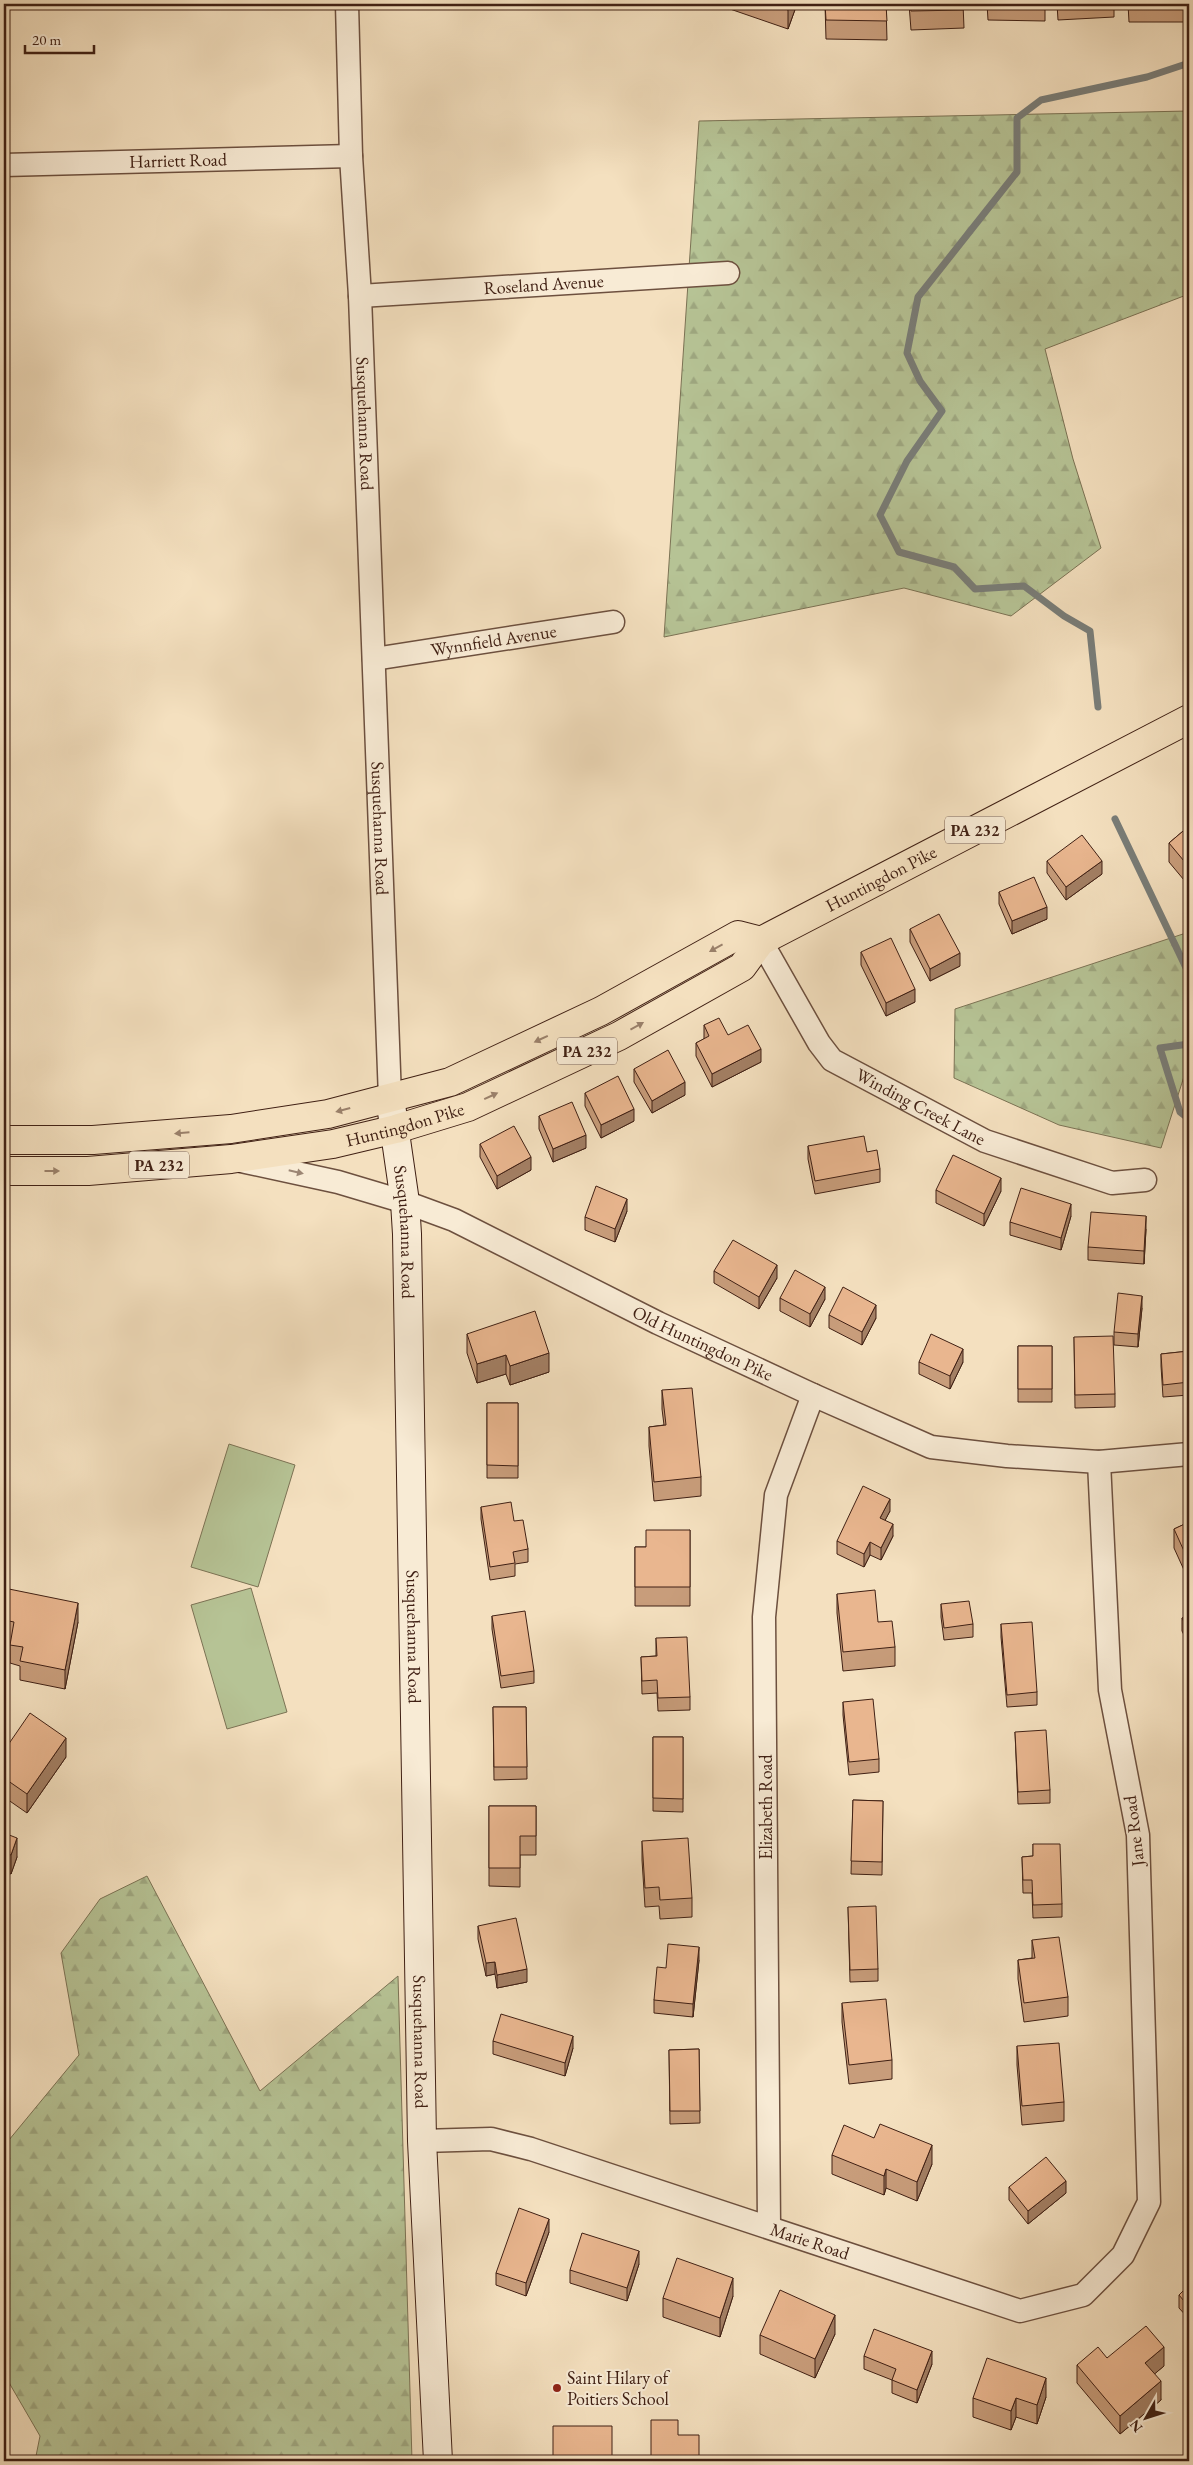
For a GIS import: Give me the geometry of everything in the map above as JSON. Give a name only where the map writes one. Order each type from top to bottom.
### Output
[{"type":"main road","name":"Huntingdon Pike","points":[[4,1171],[88,1171],[231,1159],[333,1144],[396,1129],[468,1107],[619,1036],[742,967],[760,941],[1189,719]]},
{"type":"main road","name":"Huntingdon Pike","points":[[4,1140],[93,1140],[231,1129],[328,1114],[390,1098],[450,1082],[601,1011],[738,935],[760,941]]},
{"type":"main road","name":"Susquehanna Road","points":[[390,1098],[396,1129],[405,1202],[422,2141],[438,2461]]},
{"type":"street","name":"Susquehanna Road","points":[[347,4],[351,156],[360,296],[390,1098]]},
{"type":"street","name":"Harriett Road","points":[[4,164],[351,156]]},
{"type":"street","name":"Roseland Avenue","points":[[360,296],[728,273]]},
{"type":"street","name":"Wynnfield Avenue","points":[[374,659],[613,622]]},
{"type":"street","name":"Winding Creek Lane","points":[[760,941],[819,1043],[832,1060],[985,1141],[1112,1183],[1145,1180]]},
{"type":"street","name":"Old Huntingdon Pike","points":[[231,1159],[338,1182],[405,1202],[454,1220],[658,1323],[813,1396],[931,1447],[1007,1456],[1099,1462],[1189,1454]]},
{"type":"street","name":"Elizabeth Road","points":[[769,2226],[764,1617],[776,1495],[813,1396]]},
{"type":"street","name":"Jane Road","points":[[1099,1462],[1110,1690],[1138,1835],[1149,2202]]},
{"type":"street","name":"Marie Road","points":[[422,2141],[491,2139],[531,2149],[769,2226],[1020,2311],[1083,2294],[1123,2255],[1149,2202]]},
{"type":"green space","points":[[1189,111],[1189,294],[1045,349],[1073,459],[1101,548],[1011,616],[904,588],[664,637],[699,121]]},
{"type":"green space","points":[[1189,932],[1189,1061],[1161,1148],[1059,1125],[954,1078],[955,1009]]},
{"type":"green space","points":[[229,1444],[295,1465],[258,1587],[191,1567]]},
{"type":"green space","points":[[251,1588],[287,1712],[227,1729],[191,1605]]},
{"type":"green space","points":[[147,1876],[260,2091],[398,1976],[412,2461],[35,2461],[40,2436],[4,2374],[4,2146],[79,2055],[61,1953],[100,1899]]},
{"type":"building","points":[[770,4],[791,4],[788,10]]},
{"type":"building","points":[[825,4],[886,4],[887,21],[826,20]]},
{"type":"building","points":[[910,4],[963,4],[964,10],[911,11]]},
{"type":"building","points":[[1189,826],[1189,867],[1169,843]]},
{"type":"building","points":[[1082,835],[1102,861],[1066,887],[1047,861]]},
{"type":"building","points":[[1034,877],[1047,907],[1012,921],[999,892]]},
{"type":"building","points":[[939,914],[960,953],[930,969],[910,929]]},
{"type":"building","points":[[891,938],[915,989],[886,1003],[861,952]]},
{"type":"building","points":[[719,1018],[728,1035],[748,1025],[761,1049],[712,1074],[696,1043],[709,1036],[704,1025]]},
{"type":"building","points":[[668,1050],[685,1082],[652,1101],[634,1069]]},
{"type":"building","points":[[618,1076],[634,1109],[601,1125],[585,1093]]},
{"type":"building","points":[[572,1102],[586,1135],[553,1149],[539,1116]]},
{"type":"building","points":[[514,1126],[531,1157],[497,1176],[480,1144]]},
{"type":"building","points":[[864,1136],[867,1152],[877,1150],[880,1169],[815,1181],[808,1146]]},
{"type":"building","points":[[953,1155],[1001,1178],[984,1214],[936,1190]]},
{"type":"building","points":[[596,1186],[627,1199],[615,1229],[585,1217]]},
{"type":"building","points":[[1021,1188],[1071,1204],[1061,1238],[1010,1222]]},
{"type":"building","points":[[1091,1212],[1146,1216],[1144,1251],[1088,1247]]},
{"type":"building","points":[[733,1240],[777,1265],[759,1297],[714,1271]]},
{"type":"building","points":[[795,1270],[825,1287],[810,1314],[780,1298]]},
{"type":"building","points":[[843,1287],[876,1305],[862,1332],[829,1315]]},
{"type":"building","points":[[1118,1293],[1142,1296],[1138,1334],[1114,1332]]},
{"type":"building","points":[[535,1311],[549,1353],[510,1366],[506,1355],[477,1364],[467,1334]]},
{"type":"building","points":[[931,1334],[963,1349],[950,1376],[919,1362]]},
{"type":"building","points":[[1113,1336],[1115,1394],[1075,1395],[1074,1337]]},
{"type":"building","points":[[1018,1346],[1052,1346],[1052,1389],[1018,1389]]},
{"type":"building","points":[[1189,1351],[1189,1382],[1163,1385],[1161,1354]]},
{"type":"building","points":[[692,1388],[701,1477],[654,1482],[649,1427],[666,1425],[662,1390]]},
{"type":"building","points":[[487,1403],[518,1403],[518,1466],[487,1465]]},
{"type":"building","points":[[863,1486],[890,1499],[880,1518],[893,1524],[881,1548],[870,1542],[864,1554],[837,1541]]},
{"type":"building","points":[[511,1502],[514,1521],[523,1520],[528,1549],[513,1552],[515,1563],[490,1567],[481,1507]]},
{"type":"building","points":[[1189,1522],[1189,1562],[1174,1529]]},
{"type":"building","points":[[646,1530],[690,1530],[690,1587],[635,1587],[635,1547],[646,1547]]},
{"type":"building","points":[[4,1588],[78,1603],[65,1670],[20,1661],[23,1647],[10,1645],[14,1622],[4,1620]]},
{"type":"building","points":[[875,1590],[878,1622],[892,1621],[895,1647],[843,1652],[837,1594]]},
{"type":"building","points":[[969,1601],[973,1624],[944,1628],[941,1604]]},
{"type":"building","points":[[525,1611],[534,1671],[501,1676],[492,1616]]},
{"type":"building","points":[[1189,1615],[1189,1632],[1182,1618]]},
{"type":"building","points":[[1032,1622],[1037,1692],[1007,1695],[1001,1624]]},
{"type":"building","points":[[687,1637],[690,1697],[658,1698],[657,1680],[642,1681],[641,1657],[657,1656],[656,1638]]},
{"type":"building","points":[[873,1699],[879,1759],[849,1762],[843,1702]]},
{"type":"building","points":[[493,1707],[526,1707],[527,1767],[494,1767]]},
{"type":"building","points":[[30,1713],[66,1738],[27,1794],[4,1778],[4,1742],[8,1745]]},
{"type":"building","points":[[1046,1730],[1050,1790],[1018,1792],[1015,1732]]},
{"type":"building","points":[[653,1737],[683,1737],[683,1799],[653,1798]]},
{"type":"building","points":[[853,1800],[883,1801],[882,1862],[851,1861]]},
{"type":"building","points":[[489,1806],[536,1806],[536,1836],[520,1836],[520,1868],[489,1868]]},
{"type":"building","points":[[4,1833],[17,1838],[11,1855],[4,1853]]},
{"type":"building","points":[[688,1838],[692,1898],[660,1900],[659,1887],[645,1888],[642,1841]]},
{"type":"building","points":[[1033,1844],[1060,1844],[1062,1904],[1033,1905],[1032,1880],[1023,1880],[1022,1857],[1033,1856]]},
{"type":"building","points":[[876,1906],[878,1969],[850,1970],[848,1907]]},
{"type":"building","points":[[516,1918],[527,1969],[497,1975],[495,1962],[486,1963],[478,1926]]},
{"type":"building","points":[[1059,1937],[1068,1997],[1024,2003],[1018,1960],[1035,1958],[1032,1940]]},
{"type":"building","points":[[668,1944],[699,1947],[693,2004],[654,2000],[657,1967],[666,1968]]},
{"type":"building","points":[[886,1999],[892,2060],[849,2065],[842,2003]]},
{"type":"building","points":[[501,2014],[573,2036],[565,2063],[493,2041]]},
{"type":"building","points":[[1059,2043],[1064,2102],[1022,2106],[1017,2046]]},
{"type":"building","points":[[699,2049],[700,2111],[670,2111],[669,2050]]},
{"type":"building","points":[[880,2124],[932,2145],[917,2182],[886,2169],[884,2176],[832,2155],[844,2125],[874,2138]]},
{"type":"building","points":[[1046,2157],[1066,2181],[1028,2211],[1009,2187]]},
{"type":"building","points":[[519,2208],[549,2219],[526,2283],[496,2273]]},
{"type":"building","points":[[582,2233],[639,2251],[627,2288],[570,2270]]},
{"type":"building","points":[[677,2258],[733,2278],[720,2318],[663,2298]]},
{"type":"building","points":[[1189,2285],[1189,2307],[1179,2295]]},
{"type":"building","points":[[780,2290],[835,2315],[815,2359],[760,2335]]},
{"type":"building","points":[[1146,2326],[1164,2347],[1145,2363],[1161,2381],[1120,2416],[1077,2365],[1098,2347],[1107,2358]]},
{"type":"building","points":[[874,2329],[932,2351],[917,2390],[892,2380],[896,2369],[864,2356]]},
{"type":"building","points":[[987,2358],[1046,2378],[1037,2405],[1016,2398],[1011,2411],[973,2398]]},
{"type":"building","points":[[651,2420],[678,2420],[678,2435],[699,2435],[699,2461],[651,2461]]},
{"type":"building","points":[[553,2426],[612,2426],[612,2461],[553,2461]]},
{"type":"waterway","points":[[1098,707],[1090,631],[1064,616],[1024,586],[975,589],[954,567],[899,552],[880,515],[907,461],[942,411],[920,381],[907,353],[918,297],[1017,172],[1017,118],[1041,100],[1147,77],[1189,63]]},
{"type":"waterway","points":[[1115,819],[1189,974]]},
{"type":"waterway","points":[[1189,1044],[1160,1048],[1180,1112],[1189,1119]]},
{"type":"place","name":"Saint Hilary of Poitiers School","points":[[557,2388]]}]
